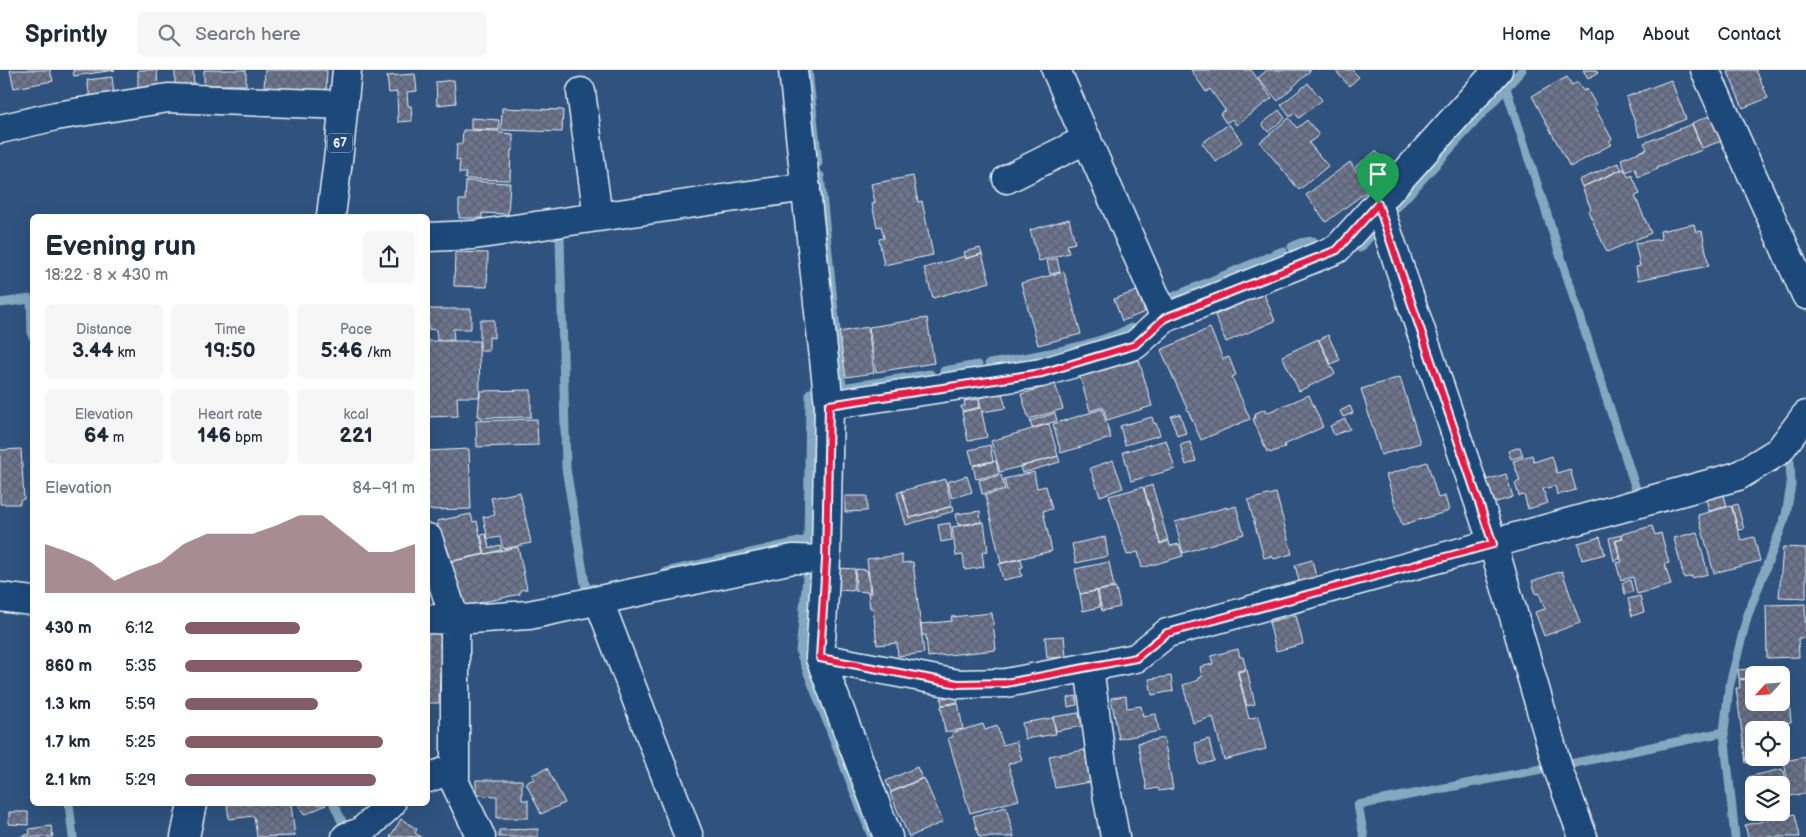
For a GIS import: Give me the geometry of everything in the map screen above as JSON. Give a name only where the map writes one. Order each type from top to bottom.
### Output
[{"type":"street","name":"67","points":[[331,214],[347,70]]},
{"type":"street","points":[[793,70],[829,405],[826,560],[820,658],[888,837]]},
{"type":"street","points":[[1056,70],[1165,318]]},
{"type":"street","points":[[829,405],[1042,373],[1135,345],[1165,318],[1337,250],[1498,70]]},
{"type":"street","points":[[1705,70],[1806,295]]},
{"type":"street","points":[[581,92],[598,217]]},
{"type":"street","points":[[0,129],[56,116],[168,98],[343,105]]},
{"type":"street","points":[[1007,179],[1087,139]]},
{"type":"street","points":[[430,237],[474,235],[806,187]]},
{"type":"street","points":[[1378,204],[1493,544],[1559,772],[1583,837]]},
{"type":"street","points":[[820,658],[958,684],[1006,683],[1136,658],[1167,633],[1738,476],[1779,451],[1806,415]]},
{"type":"street","points":[[430,544],[455,620],[455,783],[481,837]]},
{"type":"street","points":[[430,619],[455,620],[529,616],[793,559],[826,560]]},
{"type":"street","points":[[0,598],[30,601]]},
{"type":"street","points":[[599,600],[689,837]]},
{"type":"street","points":[[1089,667],[1103,772],[1115,837]]},
{"type":"street","points":[[430,777],[455,768]]},
{"type":"street","points":[[185,837],[192,806]]},
{"type":"street","points":[[346,837],[361,832],[389,806]]},
{"type":"building","points":[[10,70],[50,70],[53,81],[14,88]]},
{"type":"building","points":[[73,70],[115,70],[74,76]]},
{"type":"building","points":[[138,70],[157,70],[158,88],[138,88]]},
{"type":"building","points":[[175,70],[193,70],[194,86],[175,86]]},
{"type":"building","points":[[204,70],[246,70],[246,85],[204,85]]},
{"type":"building","points":[[265,70],[327,70],[326,91],[264,89]]},
{"type":"building","points":[[1191,70],[1251,70],[1272,98],[1236,125],[1232,119],[1226,123],[1220,114],[1225,110],[1210,89],[1206,92]]},
{"type":"building","points":[[1267,70],[1311,70],[1278,101],[1258,78]]},
{"type":"building","points":[[1335,70],[1352,70],[1359,77],[1349,86]]},
{"type":"building","points":[[1583,70],[1596,70],[1598,73],[1588,78]]},
{"type":"building","points":[[1734,70],[1756,70],[1768,98],[1743,108],[1728,72]]},
{"type":"building","points":[[415,74],[417,91],[407,92],[408,106],[411,106],[412,121],[398,122],[397,92],[389,93],[387,76]]},
{"type":"building","points":[[112,77],[114,94],[90,98],[87,80]]},
{"type":"building","points":[[1567,77],[1572,85],[1578,82],[1583,91],[1587,89],[1612,139],[1609,141],[1612,144],[1570,167],[1532,96]]},
{"type":"building","points":[[454,80],[456,103],[437,105],[436,82]]},
{"type":"building","points":[[1671,80],[1686,119],[1640,137],[1626,97]]},
{"type":"building","points":[[1308,83],[1322,100],[1299,118],[1295,113],[1290,117],[1281,105]]},
{"type":"building","points":[[502,108],[563,110],[562,132],[501,130]]},
{"type":"building","points":[[1279,110],[1285,118],[1268,132],[1262,124]]},
{"type":"building","points":[[1714,114],[1724,140],[1702,148],[1692,123]]},
{"type":"building","points":[[471,118],[499,120],[499,130],[471,129]]},
{"type":"building","points":[[1289,118],[1297,128],[1307,120],[1319,135],[1309,143],[1328,166],[1299,190],[1260,142]]},
{"type":"building","points":[[1229,124],[1242,142],[1216,162],[1202,143]]},
{"type":"building","points":[[1692,124],[1702,150],[1657,167],[1658,169],[1638,177],[1635,168],[1626,172],[1621,159],[1647,149],[1644,143]]},
{"type":"building","points":[[463,130],[499,131],[500,133],[513,134],[510,180],[465,179],[466,173],[459,173],[460,160],[456,160],[457,144],[462,144]]},
{"type":"building","points":[[1376,151],[1391,171],[1371,186],[1356,166]]},
{"type":"building","points":[[1350,162],[1370,189],[1326,222],[1306,195]]},
{"type":"building","points":[[1618,163],[1622,169],[1582,187],[1579,180]]},
{"type":"building","points":[[1624,169],[1628,177],[1632,175],[1640,194],[1635,196],[1651,233],[1607,252],[1588,211],[1591,209],[1582,187]]},
{"type":"building","points":[[913,176],[918,202],[922,201],[933,255],[884,265],[879,239],[884,238],[881,226],[877,227],[872,204],[875,203],[871,184]]},
{"type":"building","points":[[466,181],[510,183],[508,214],[482,213],[482,218],[459,218],[459,200],[465,200]]},
{"type":"building","points":[[1069,219],[1075,243],[1067,245],[1069,253],[1039,261],[1030,230]]},
{"type":"building","points":[[1694,224],[1696,232],[1702,231],[1709,266],[1638,280],[1636,267],[1640,266],[1635,243],[1661,239],[1660,231]]},
{"type":"building","points":[[980,248],[982,254],[966,258],[964,252]]},
{"type":"building","points":[[455,252],[488,253],[487,287],[454,286]]},
{"type":"building","points":[[982,254],[990,282],[933,298],[924,268],[965,256],[966,259]]},
{"type":"building","points":[[1057,258],[1060,272],[1050,274],[1047,261]]},
{"type":"building","points":[[1064,272],[1081,334],[1038,345],[1021,283]]},
{"type":"building","points":[[1137,291],[1145,312],[1122,321],[1114,299]]},
{"type":"building","points":[[1264,294],[1275,321],[1226,342],[1215,315]]},
{"type":"building","points":[[430,309],[471,309],[471,329],[453,329],[454,340],[437,340],[436,330],[430,329]]},
{"type":"building","points":[[927,318],[934,363],[876,372],[869,327]]},
{"type":"building","points":[[480,320],[494,320],[494,338],[489,337],[489,351],[480,351]]},
{"type":"building","points":[[868,327],[874,373],[846,377],[839,332]]},
{"type":"building","points":[[1210,328],[1223,359],[1229,357],[1236,375],[1232,377],[1250,419],[1201,440],[1161,350]]},
{"type":"building","points":[[1328,335],[1340,360],[1331,364],[1319,340]]},
{"type":"building","points":[[1318,339],[1335,374],[1299,391],[1282,356]]},
{"type":"building","points":[[430,341],[479,341],[480,397],[457,397],[458,416],[430,417]]},
{"type":"building","points":[[1139,360],[1152,406],[1107,420],[1103,407],[1090,411],[1080,377]]},
{"type":"building","points":[[1400,377],[1420,443],[1381,455],[1361,389]]},
{"type":"building","points":[[1055,384],[1063,409],[1029,419],[1021,394]]},
{"type":"building","points":[[531,390],[531,417],[480,418],[478,416],[480,391]]},
{"type":"building","points":[[1002,393],[1006,408],[982,412],[979,398]]},
{"type":"building","points":[[1309,395],[1323,427],[1284,445],[1285,447],[1270,453],[1269,451],[1267,452],[1253,419],[1255,418],[1254,414],[1265,409],[1266,413]]},
{"type":"building","points":[[979,399],[980,407],[962,411],[961,406],[965,406],[964,401]]},
{"type":"building","points":[[1350,406],[1353,413],[1343,417],[1340,411]]},
{"type":"building","points":[[981,408],[987,437],[968,441],[962,412]]},
{"type":"building","points":[[1102,409],[1111,438],[1061,453],[1053,424]]},
{"type":"building","points":[[1055,413],[1057,421],[1032,428],[1030,421]]},
{"type":"building","points":[[1180,414],[1186,433],[1177,436],[1171,416]]},
{"type":"building","points":[[1152,417],[1160,435],[1125,445],[1120,426]]},
{"type":"building","points":[[537,419],[538,445],[477,447],[476,421]]},
{"type":"building","points":[[1345,419],[1350,429],[1334,435],[1330,426]]},
{"type":"building","points":[[1049,424],[1058,456],[1000,472],[991,441]]},
{"type":"building","points":[[1166,440],[1175,469],[1131,481],[1123,452]]},
{"type":"building","points":[[1190,442],[1196,461],[1186,465],[1180,445]]},
{"type":"building","points":[[990,445],[993,461],[973,465],[969,450]]},
{"type":"building","points":[[1520,447],[1523,456],[1511,459],[1508,451]]},
{"type":"building","points":[[21,449],[24,499],[20,500],[20,504],[0,504],[0,450]]},
{"type":"building","points":[[469,449],[471,509],[430,510],[430,451]]},
{"type":"building","points":[[1532,455],[1534,462],[1552,456],[1557,473],[1570,469],[1576,490],[1557,495],[1555,486],[1543,489],[1548,503],[1528,509],[1524,495],[1519,496],[1515,483],[1520,481],[1513,461]]},
{"type":"building","points":[[1058,456],[1060,462],[1022,473],[1020,467]]},
{"type":"building","points":[[1113,460],[1123,488],[1100,496],[1090,468]]},
{"type":"building","points":[[996,461],[999,474],[976,479],[973,466]]},
{"type":"building","points":[[1427,462],[1438,498],[1445,496],[1449,511],[1402,525],[1386,475]]},
{"type":"building","points":[[1034,472],[1037,488],[1046,486],[1052,509],[1043,511],[1052,551],[1001,563],[985,495],[1007,490],[1004,479]]},
{"type":"building","points":[[1506,474],[1513,497],[1493,503],[1486,480]]},
{"type":"building","points":[[1001,475],[1005,489],[982,494],[979,480]]},
{"type":"building","points":[[967,476],[972,492],[952,498],[947,482]]},
{"type":"building","points":[[945,479],[952,506],[910,518],[902,491]]},
{"type":"building","points":[[1152,485],[1168,540],[1160,543],[1144,488]]},
{"type":"building","points":[[1143,487],[1160,544],[1169,541],[1170,546],[1179,544],[1183,556],[1142,568],[1138,552],[1127,555],[1109,496]]},
{"type":"building","points":[[902,491],[910,518],[953,506],[954,511],[906,525],[897,493]]},
{"type":"building","points":[[520,492],[531,543],[503,549],[500,537],[488,539],[483,517],[495,515],[491,498]]},
{"type":"building","points":[[1276,493],[1292,554],[1274,559],[1272,556],[1264,558],[1248,500]]},
{"type":"building","points":[[1724,495],[1727,506],[1709,511],[1706,499]]},
{"type":"building","points":[[845,496],[867,496],[867,511],[845,512]]},
{"type":"building","points":[[1737,504],[1744,529],[1738,530],[1732,506]]},
{"type":"building","points":[[1236,506],[1244,534],[1183,553],[1175,522]]},
{"type":"building","points":[[1731,506],[1741,540],[1754,537],[1760,561],[1714,573],[1698,515]]},
{"type":"building","points":[[980,511],[981,522],[958,525],[956,514]]},
{"type":"building","points":[[471,514],[473,522],[477,521],[484,554],[451,561],[447,547],[443,548],[437,521]]},
{"type":"building","points":[[984,522],[988,551],[982,552],[984,567],[965,570],[963,555],[956,556],[952,527]]},
{"type":"building","points":[[950,523],[952,540],[941,542],[938,525]]},
{"type":"building","points":[[1652,526],[1655,535],[1661,533],[1669,563],[1665,564],[1671,585],[1637,594],[1633,577],[1621,580],[1616,563],[1622,562],[1616,541],[1623,539],[1622,534]]},
{"type":"building","points":[[1697,532],[1708,574],[1684,578],[1674,538]]},
{"type":"building","points":[[486,534],[489,548],[500,545],[501,550],[485,554],[481,535]]},
{"type":"building","points":[[1621,535],[1622,539],[1615,541],[1620,559],[1614,561],[1609,538]]},
{"type":"building","points":[[1105,537],[1108,556],[1076,563],[1072,544]]},
{"type":"building","points":[[1600,537],[1605,554],[1582,560],[1578,543]]},
{"type":"building","points":[[518,547],[527,589],[520,590],[520,594],[461,607],[450,562]]},
{"type":"building","points":[[1783,547],[1806,548],[1806,598],[1779,597]]},
{"type":"building","points":[[902,555],[902,563],[913,562],[924,653],[898,656],[897,643],[877,645],[873,608],[870,608],[868,593],[871,593],[867,559]]},
{"type":"building","points":[[1021,559],[1023,567],[1020,568],[1022,576],[1003,580],[999,564]]},
{"type":"building","points":[[1312,560],[1317,581],[1300,585],[1295,565]]},
{"type":"building","points":[[1109,562],[1114,587],[1080,594],[1075,569]]},
{"type":"building","points":[[839,568],[855,569],[853,591],[838,590]]},
{"type":"building","points":[[856,569],[867,570],[870,592],[855,591]]},
{"type":"building","points":[[1562,571],[1580,623],[1544,636],[1535,612],[1545,609],[1539,593],[1536,594],[1532,581]]},
{"type":"building","points":[[1630,580],[1633,592],[1625,594],[1622,583]]},
{"type":"building","points":[[1116,588],[1120,607],[1102,611],[1098,591]]},
{"type":"building","points":[[1097,591],[1100,607],[1083,611],[1080,594]]},
{"type":"building","points":[[1640,596],[1644,612],[1632,616],[1628,599]]},
{"type":"building","points":[[1805,604],[1806,638],[1798,638],[1799,657],[1767,658],[1766,605]]},
{"type":"building","points":[[992,613],[996,650],[928,657],[926,635],[922,635],[921,624],[952,621],[951,617]]},
{"type":"building","points":[[1296,615],[1303,644],[1276,651],[1269,622]]},
{"type":"building","points":[[430,632],[445,633],[444,672],[440,672],[439,703],[430,703]]},
{"type":"building","points":[[1064,636],[1066,657],[1047,658],[1045,637]]},
{"type":"building","points":[[1238,649],[1240,657],[1243,657],[1246,669],[1237,671],[1249,719],[1258,716],[1266,749],[1224,760],[1213,717],[1193,723],[1183,685],[1199,680],[1202,677],[1200,667],[1213,664],[1211,656]]},
{"type":"building","points":[[1745,669],[1745,678],[1739,679],[1738,670]]},
{"type":"building","points":[[1247,670],[1255,704],[1247,706],[1238,672]]},
{"type":"building","points":[[1171,676],[1173,691],[1152,695],[1149,679]]},
{"type":"building","points":[[1745,679],[1745,711],[1790,711],[1791,722],[1745,721],[1745,756],[1736,688],[1740,688],[1739,680]]},
{"type":"building","points":[[1076,696],[1077,705],[1068,707],[1067,698]]},
{"type":"building","points":[[1126,696],[1127,708],[1141,706],[1143,716],[1156,714],[1159,731],[1119,739],[1111,698]]},
{"type":"building","points":[[957,697],[958,702],[942,705],[941,698]]},
{"type":"building","points":[[958,703],[963,729],[945,732],[941,706]]},
{"type":"building","points":[[1079,713],[1082,726],[1056,731],[1053,717]]},
{"type":"building","points":[[1053,718],[1056,734],[1025,739],[1022,723]]},
{"type":"building","points":[[983,724],[985,730],[997,726],[1003,745],[1016,741],[1022,760],[1008,764],[1019,800],[970,813],[948,738],[953,737],[952,733]]},
{"type":"building","points":[[1164,738],[1173,789],[1159,791],[1158,788],[1147,790],[1138,743]]},
{"type":"building","points":[[1209,739],[1214,761],[1200,765],[1195,743]]},
{"type":"building","points":[[1085,750],[1090,782],[1055,788],[1049,756]]},
{"type":"building","points":[[1806,757],[1806,793],[1790,796],[1790,776],[1787,776],[1785,766],[1790,766],[1790,760]]},
{"type":"building","points":[[917,767],[922,778],[891,792],[886,781]]},
{"type":"building","points":[[547,768],[565,803],[541,814],[526,783],[534,779],[532,775]]},
{"type":"building","points":[[1782,769],[1785,776],[1752,776]]},
{"type":"building","points":[[924,778],[943,822],[909,837],[890,793]]},
{"type":"building","points":[[476,780],[522,780],[522,800],[528,800],[528,818],[497,818],[497,796],[476,795]]},
{"type":"building","points":[[227,806],[291,806],[295,836],[257,837],[254,816],[229,819]]},
{"type":"building","points":[[299,806],[324,806],[304,815]]},
{"type":"building","points":[[1006,807],[1014,837],[979,837],[973,816]]},
{"type":"building","points":[[9,812],[28,812],[28,825],[9,824]]},
{"type":"building","points":[[1795,814],[1800,837],[1748,837],[1745,825],[1763,821],[1790,821],[1790,815]]},
{"type":"building","points":[[401,819],[417,829],[415,833],[421,837],[390,837]]},
{"type":"building","points":[[51,826],[53,837],[19,837],[30,834],[29,829]]},
{"type":"building","points":[[538,829],[538,837],[499,837],[499,830]]},
{"type":"waterway","points":[[808,70],[818,163]]},
{"type":"waterway","points":[[1397,207],[1522,70]]},
{"type":"waterway","points":[[1506,88],[1636,489]]},
{"type":"waterway","points":[[820,176],[842,388],[930,374]]},
{"type":"waterway","points":[[1360,248],[1374,232]]},
{"type":"waterway","points":[[560,237],[566,468],[586,590],[595,588]]},
{"type":"waterway","points":[[1292,247],[1300,243],[1313,241]]},
{"type":"waterway","points":[[1173,297],[1283,251]]},
{"type":"waterway","points":[[0,303],[30,299]]},
{"type":"waterway","points":[[989,364],[1080,346],[1131,328]]},
{"type":"waterway","points":[[944,371],[978,365]]},
{"type":"waterway","points":[[666,572],[808,540],[810,393]]},
{"type":"waterway","points":[[1735,837],[1724,732],[1729,688],[1747,617],[1786,515],[1791,485],[1790,462]]},
{"type":"waterway","points":[[807,577],[800,652],[872,837]]},
{"type":"waterway","points":[[1570,764],[1724,732]]},
{"type":"waterway","points":[[1364,837],[1358,805],[1547,768]]},
{"type":"waterway","points":[[69,806],[73,837]]},
{"type":"waterway","points":[[335,806],[343,824]]},
{"type":"route","points":[[1378,204],[1493,544],[1167,633],[1136,658],[1006,683],[958,684],[820,658],[826,560],[829,405],[1042,373],[1135,345],[1165,318],[1337,250],[1378,204]]}]
